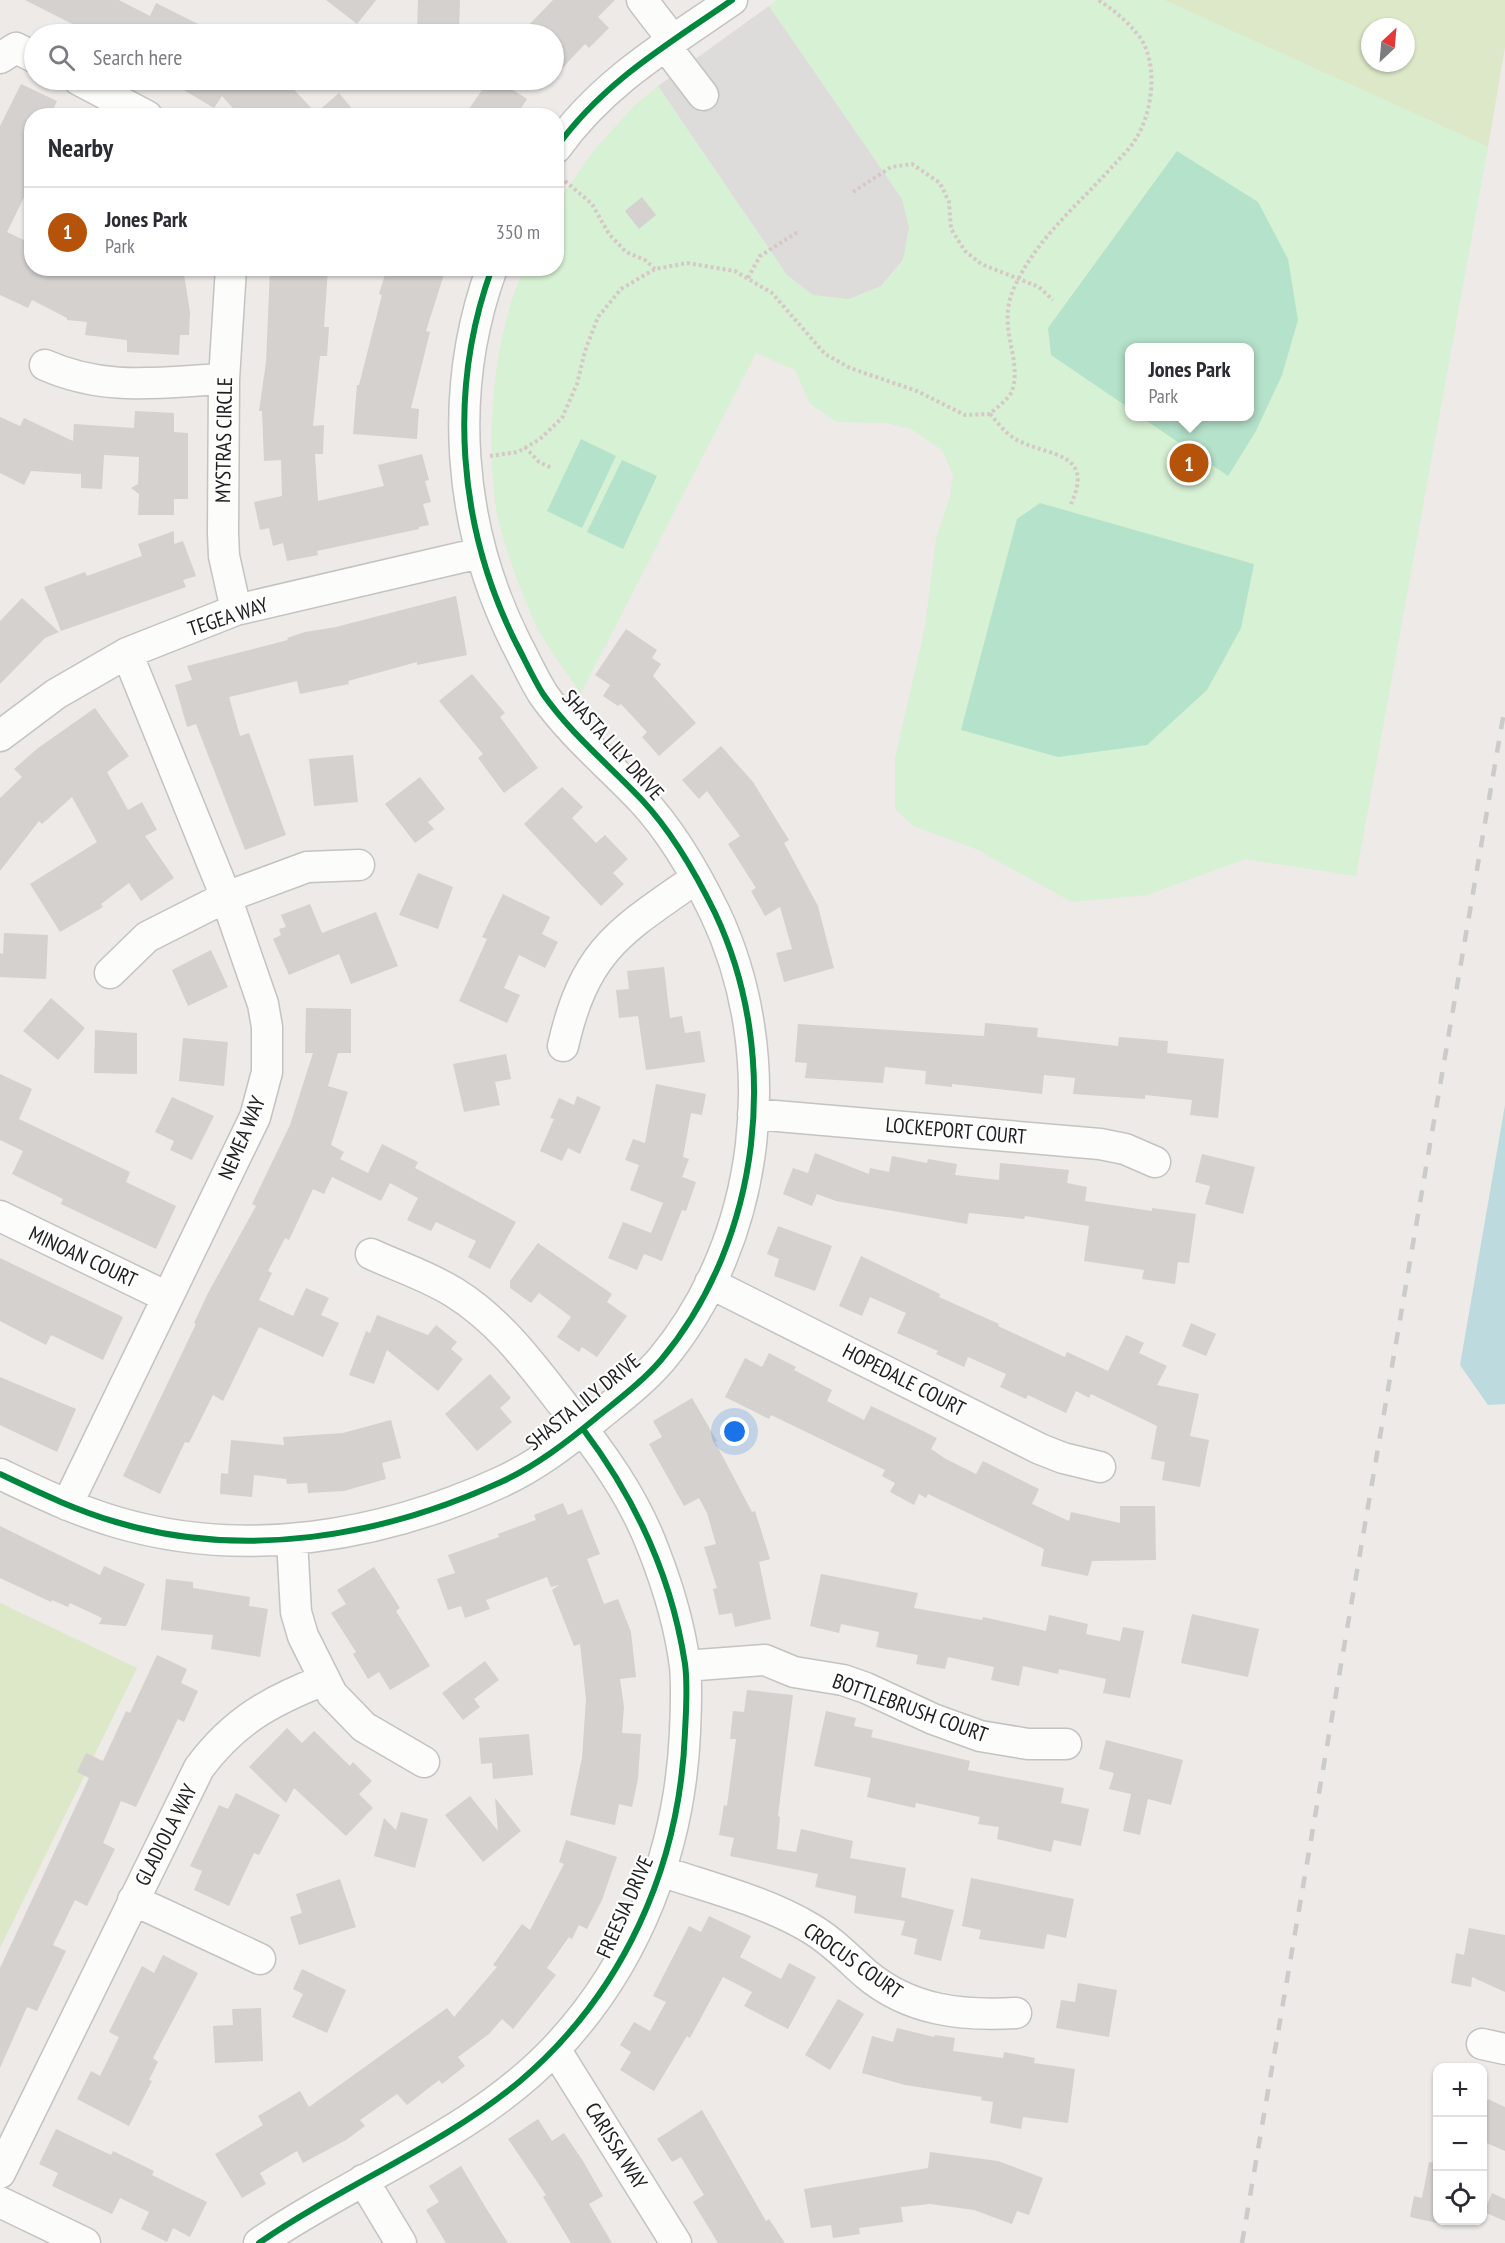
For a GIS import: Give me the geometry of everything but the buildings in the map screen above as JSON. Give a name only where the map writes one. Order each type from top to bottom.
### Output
[{"type":"street","points":[[642,0],[704,95]]},
{"type":"street","points":[[564,139],[611,85],[668,41],[732,0]]},
{"type":"street","points":[[0,58],[16,48],[24,52]]},
{"type":"street","points":[[98,90],[132,108]]},
{"type":"street","name":"MYSTRAS CIRCLE","points":[[230,276],[224,379],[224,556],[236,610]]},
{"type":"street","name":"SHASTA LILY DRIVE","points":[[0,1474],[66,1505],[116,1522],[188,1538],[292,1540],[383,1525],[468,1497],[517,1475],[558,1449],[583,1429],[644,1378],[662,1358],[694,1314],[730,1236],[742,1193],[753,1114],[751,1041],[743,997],[731,954],[718,923],[672,837],[644,802],[573,731],[542,693],[502,616],[480,553],[471,514],[465,460],[465,391],[477,316],[490,276]]},
{"type":"street","points":[[45,365],[66,374],[111,384],[224,379]]},
{"type":"street","name":"TEGEA WAY","points":[[0,736],[56,694],[127,653],[236,610],[480,553]]},
{"type":"street","name":"NEMEA WAY","points":[[66,1505],[255,1117],[267,1072],[267,1027],[263,1004],[226,897],[127,653]]},
{"type":"street","points":[[110,973],[147,937],[226,897],[307,867],[360,865]]},
{"type":"street","points":[[563,1046],[580,987],[605,949],[638,917],[695,879]]},
{"type":"street","name":"LOCKEPORT COURT","points":[[753,1114],[1100,1144],[1125,1149],[1155,1162]]},
{"type":"street","name":"MINOAN COURT","points":[[0,1216],[167,1297]]},
{"type":"street","name":"FREESIA DRIVE","points":[[259,2243],[460,2125],[517,2084],[555,2049],[585,2013],[625,1953],[649,1904],[677,1813],[684,1765],[685,1666],[669,1594],[653,1549],[633,1506],[604,1457],[510,1339],[484,1314],[435,1281],[371,1254]]},
{"type":"street","name":"HOPEDALE COURT","points":[[710,1283],[1040,1449],[1063,1458],[1100,1467]]},
{"type":"street","points":[[292,1540],[296,1612],[303,1636],[324,1680],[347,1712],[364,1727],[424,1762]]},
{"type":"street","name":"BOTTLEBRUSH COURT","points":[[685,1666],[765,1660],[794,1672],[843,1680],[866,1688],[933,1719],[980,1736],[1028,1744],[1066,1744]]},
{"type":"street","name":"GLADIOLA WAY","points":[[0,2173],[187,1790],[214,1749],[243,1721],[270,1703],[324,1680]]},
{"type":"street","name":"CROCUS COURT","points":[[661,1871],[790,1917],[832,1943],[868,1976],[908,1999],[951,2013],[974,2015],[1016,2013]]},
{"type":"street","points":[[133,1900],[260,1959]]},
{"type":"street","name":"CARISSA WAY","points":[[555,2049],[676,2243]]},
{"type":"street","points":[[363,2180],[400,2243]]},
{"type":"street","points":[[0,2202],[86,2243]]},
{"type":"path","points":[[490,456],[518,452],[540,438],[562,418],[577,384],[585,351],[598,317],[621,289],[655,269],[687,263],[735,271],[772,292],[825,354],[850,368],[916,391],[964,415],[990,414],[1011,393],[1016,372],[1008,338],[1007,303],[1025,263],[1054,226],[1135,140],[1150,107],[1151,71],[1140,38],[1119,14],[1098,0]]},
{"type":"path","points":[[853,192],[891,167],[912,164],[940,183],[949,202],[951,229],[965,251],[981,264],[1019,277],[1039,287],[1053,300]]},
{"type":"path","points":[[565,181],[592,204],[609,234],[626,252],[645,260],[655,269]]},
{"type":"path","points":[[748,278],[760,256],[799,231]]},
{"type":"path","points":[[990,414],[1016,440],[1059,453],[1075,469],[1078,487],[1071,504]]},
{"type":"path","points":[[525,447],[539,462],[552,468]]},
{"type":"green space","points":[[777,0],[1164,0],[1488,147],[1356,876],[1245,859],[1147,895],[1072,902],[976,849],[913,826],[895,809],[895,758],[925,627],[936,538],[950,497],[953,475],[942,450],[911,429],[886,423],[837,422],[810,404],[795,370],[756,353],[581,693],[551,651],[521,590],[507,552],[498,516],[492,475],[492,415],[499,352],[514,294],[521,276],[564,276],[564,193],[595,149],[634,106],[658,86],[787,275],[849,299],[881,286],[904,260],[902,199],[769,6]]},
{"type":"green space","points":[[1164,0],[1505,0],[1505,47],[1488,147]]},
{"type":"green space","points":[[1177,151],[1258,202],[1288,259],[1298,320],[1282,375],[1256,431],[1228,476],[1147,421],[1254,421],[1254,343],[1125,343],[1125,405],[1051,355],[1048,328]]},
{"type":"green space","points":[[581,439],[616,456],[582,528],[547,511]]},
{"type":"green space","points":[[622,460],[657,476],[623,549],[587,532]]},
{"type":"green space","points":[[1040,503],[1254,564],[1241,628],[1207,690],[1147,745],[1058,757],[961,730],[1017,519]]},
{"type":"green space","points":[[0,1603],[137,1668],[0,1948]]},
{"type":"shaded area","points":[[769,6],[902,199],[909,227],[903,260],[881,286],[849,299],[813,295],[787,275],[658,86]]},
{"type":"water","points":[[1505,1105],[1505,1404],[1488,1405],[1460,1365]]},
{"type":"railway","points":[[1242,2243],[1505,706]]},
{"type":"cycle path","points":[[564,138],[594,103],[615,84],[660,49],[732,0]]},
{"type":"cycle path","points":[[0,1474],[71,1506],[116,1522],[164,1533],[213,1540],[262,1541],[312,1537],[360,1529],[408,1517],[455,1501],[527,1469],[562,1445],[622,1397],[661,1360],[695,1312],[721,1259],[740,1203],[751,1144],[754,1085],[749,1026],[736,968],[715,913],[683,854],[653,812],[554,709],[532,675],[496,599],[481,553],[471,506],[465,458],[465,410],[469,362],[478,315],[490,276]]},
{"type":"cycle path","points":[[259,2243],[291,2222],[457,2126],[519,2082],[556,2047],[588,2009],[616,1968],[639,1925],[658,1879],[672,1831],[681,1782],[686,1707],[685,1664],[671,1601],[649,1540],[619,1483],[583,1429]]},
{"type":"place","name":"Jones Park","points":[[1189,463]]}]
